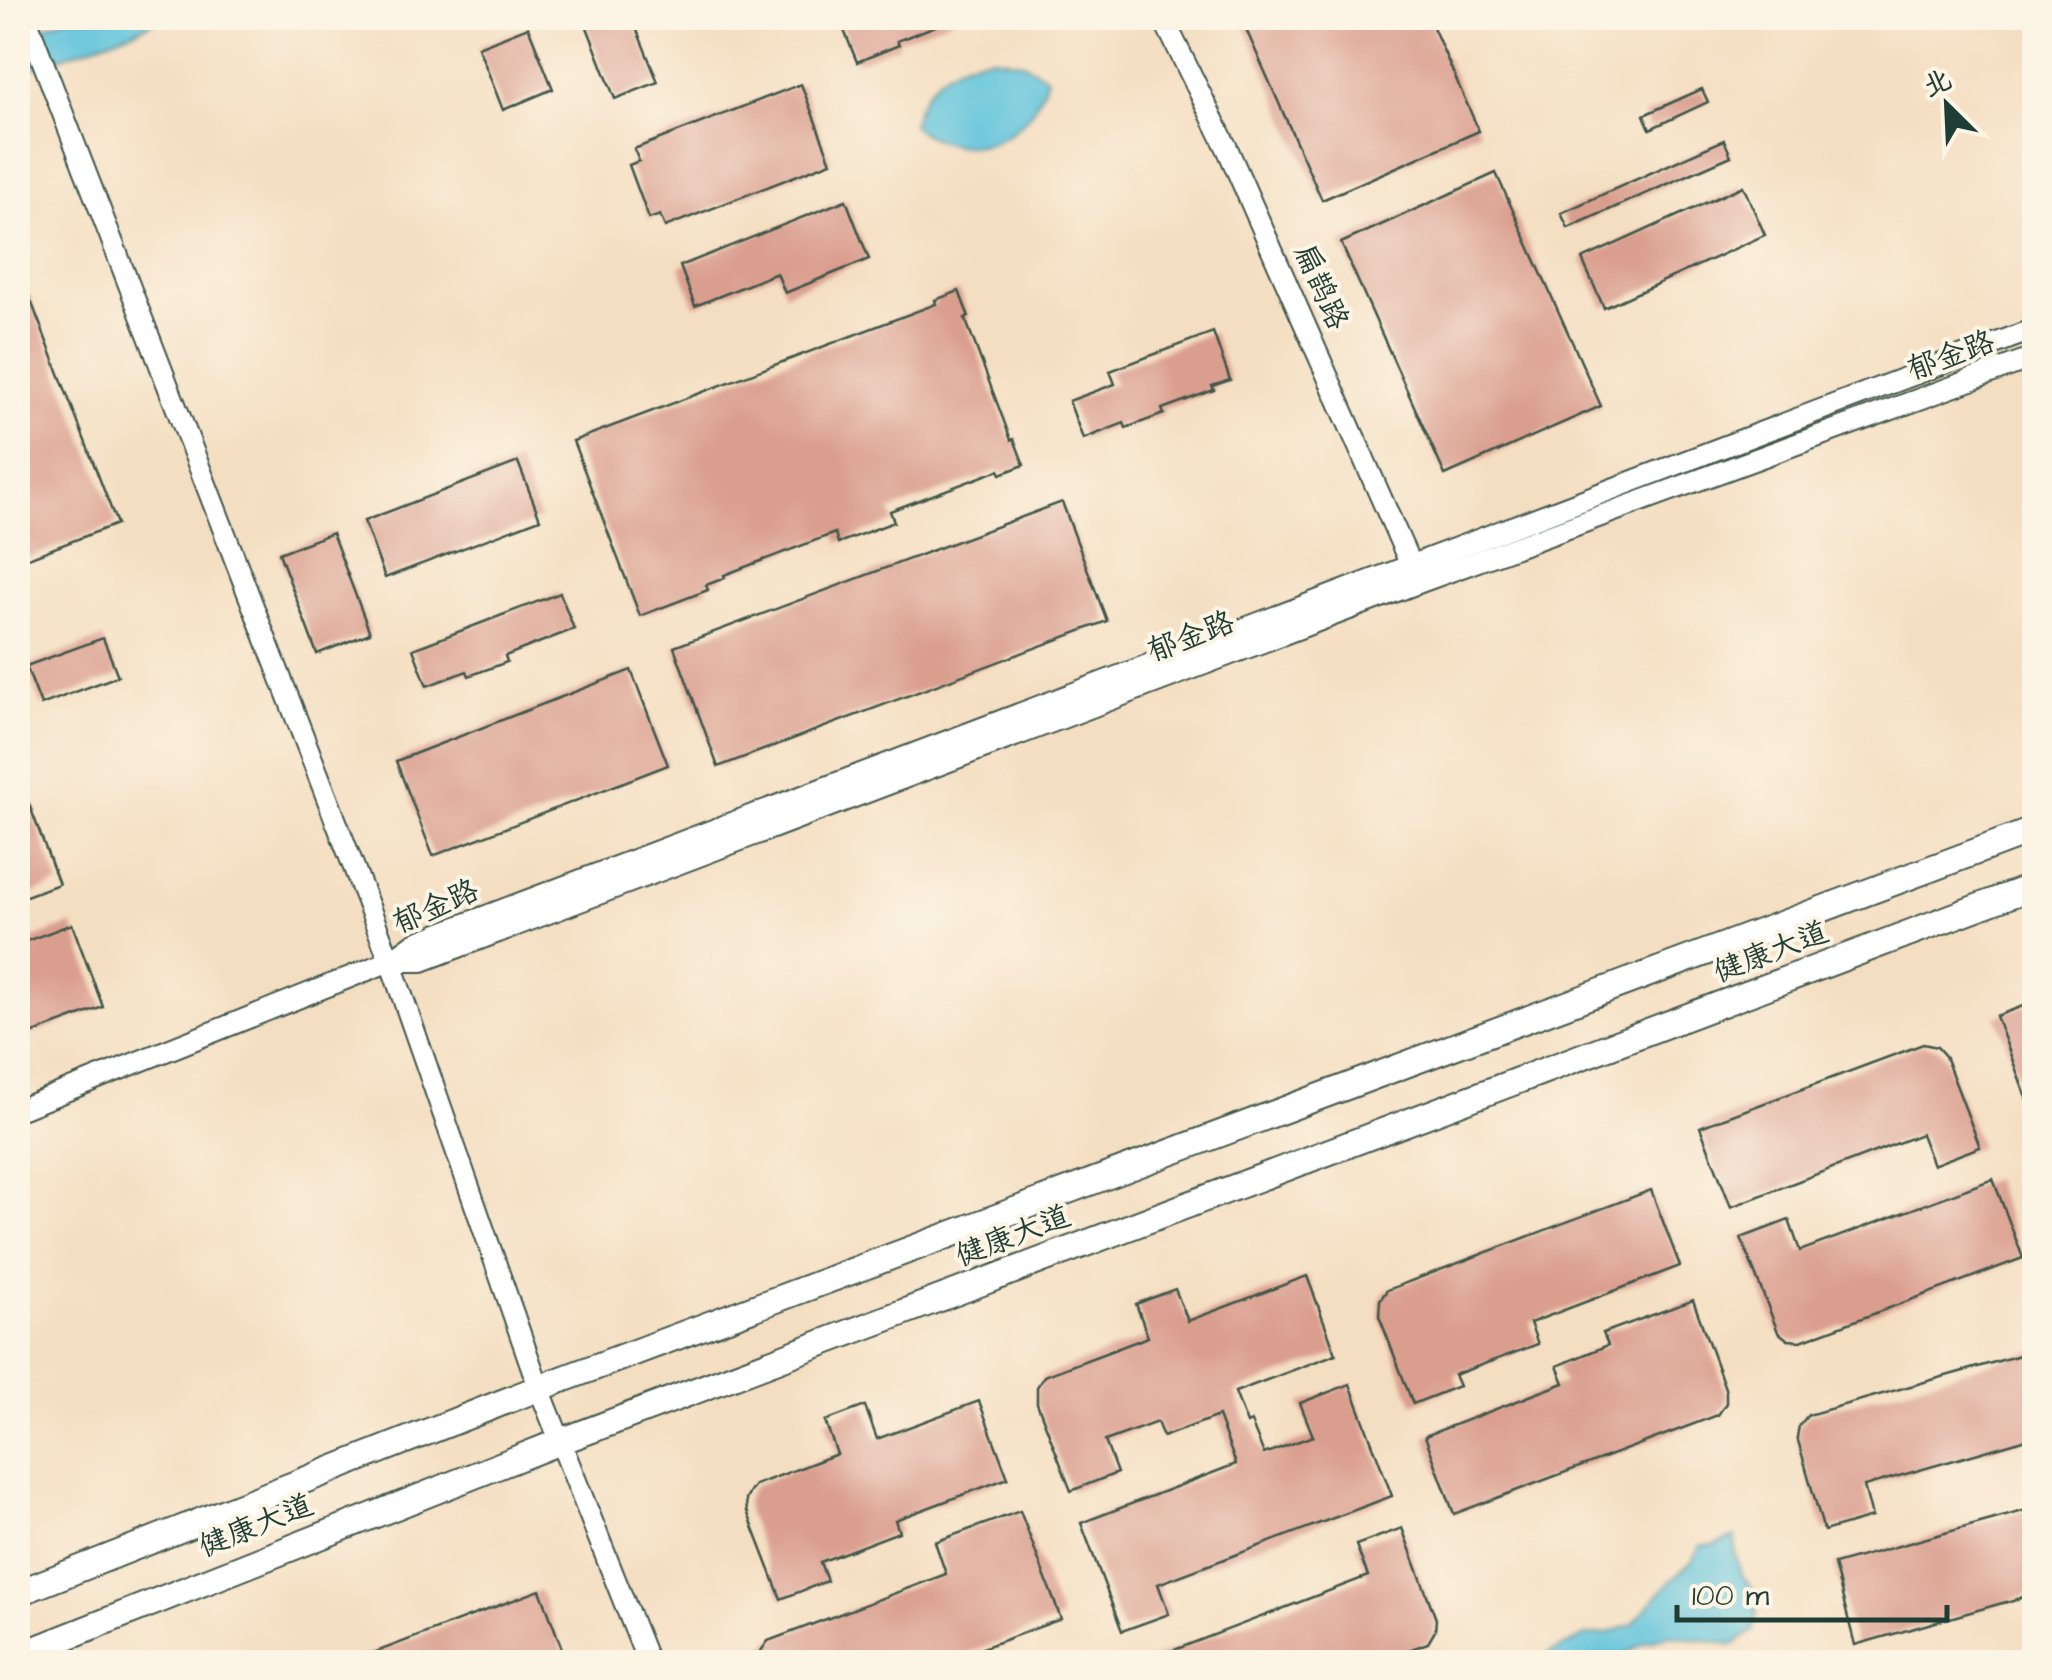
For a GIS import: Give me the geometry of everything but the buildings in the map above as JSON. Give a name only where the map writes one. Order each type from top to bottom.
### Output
[{"type":"main road","name":"健康大道","points":[[18,1593],[539,1388],[2034,830]]},
{"type":"main road","name":"健康大道","points":[[18,1656],[559,1442],[2034,886]]},
{"type":"street","points":[[26,18],[390,961],[539,1388],[648,1662]]},
{"type":"street","name":"扁鹊路","points":[[1163,18],[1227,148],[1414,574]]},
{"type":"street","name":"郁金路","points":[[18,1110],[390,961],[422,960],[2034,329]]},
{"type":"street","name":"郁金路","points":[[1414,574],[2034,357]]},
{"type":"water","points":[[66,18],[161,18],[18,73],[18,37]]},
{"type":"water","points":[[994,57],[1022,62],[1047,77],[1039,100],[1011,132],[974,145],[953,144],[912,126],[923,98],[941,77],[964,63]]},
{"type":"water","points":[[1735,1537],[1736,1556],[1741,1573],[1754,1592],[1757,1613],[1752,1632],[1733,1645],[1670,1635],[1643,1643],[1614,1662],[1517,1662],[1536,1660],[1586,1636],[1632,1625],[1692,1561],[1700,1546]]}]
